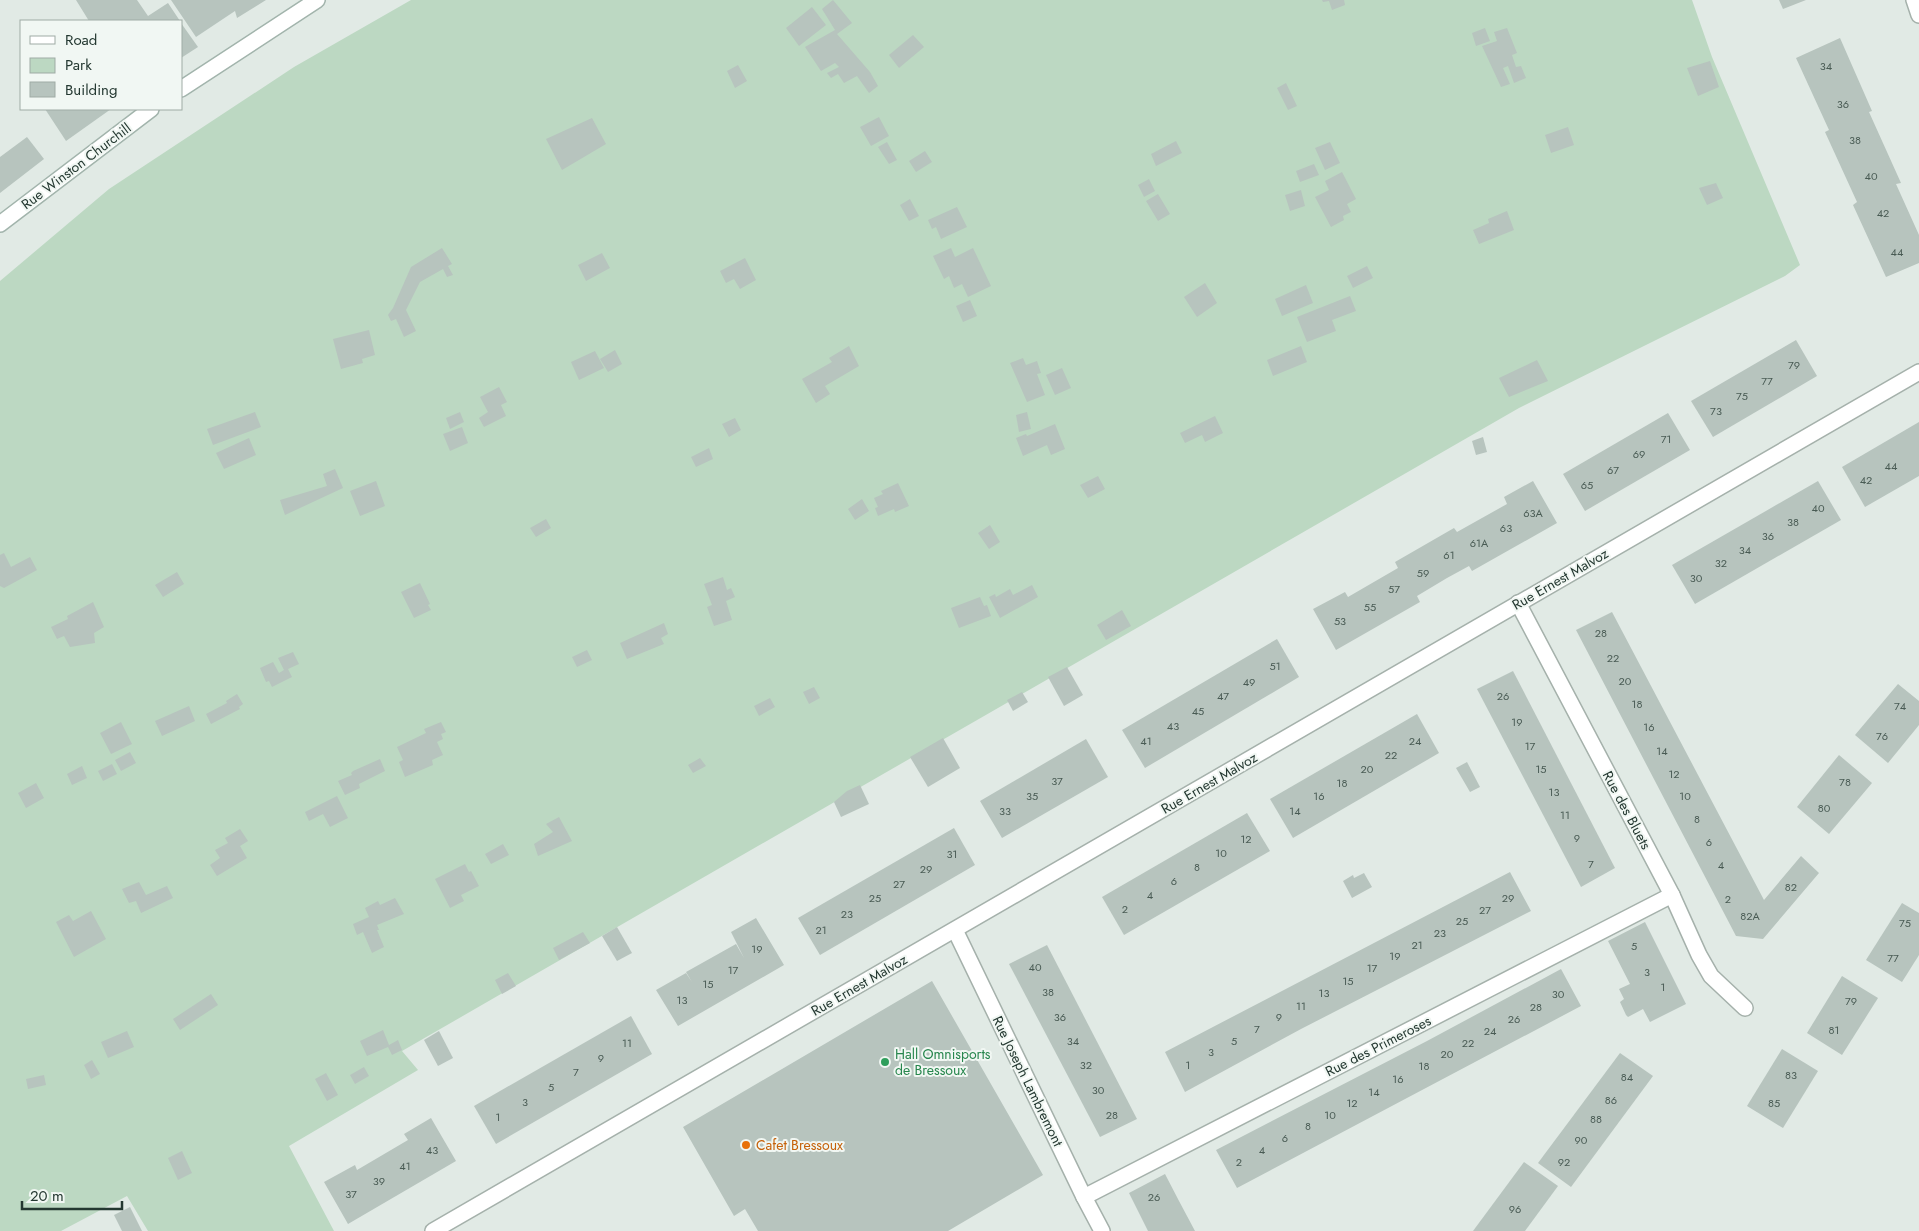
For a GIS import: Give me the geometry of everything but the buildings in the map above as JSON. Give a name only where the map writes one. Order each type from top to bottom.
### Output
[{"type":"street","points":[[182,88],[317,0]]},
{"type":"street","points":[[1914,0],[1919,15]]},
{"type":"street","name":"Rue Winston Churchill","points":[[0,224],[151,110]]},
{"type":"street","name":"Rue Ernest Malvoz","points":[[433,1231],[1919,372]]},
{"type":"street","name":"Rue des Bluets","points":[[1518,603],[1672,895],[1700,955],[1712,976],[1745,1008]]},
{"type":"street","name":"Rue des Primeroses","points":[[1084,1198],[1672,895]]},
{"type":"street","name":"Rue Joseph Lambremont","points":[[955,930],[1084,1198],[1102,1231]]},
{"type":"green space","points":[[411,0],[1692,0],[1712,57],[1800,265],[1785,276],[1519,408],[402,1051],[418,1070],[289,1146],[334,1231],[148,1231],[127,1196],[61,1231],[0,1231],[0,281],[109,189],[294,67]]},
{"type":"place","name":"Hall Omnisports de Bressoux","points":[[885,1062]]},
{"type":"place","name":"Cafet Bressoux","points":[[746,1145]]}]
